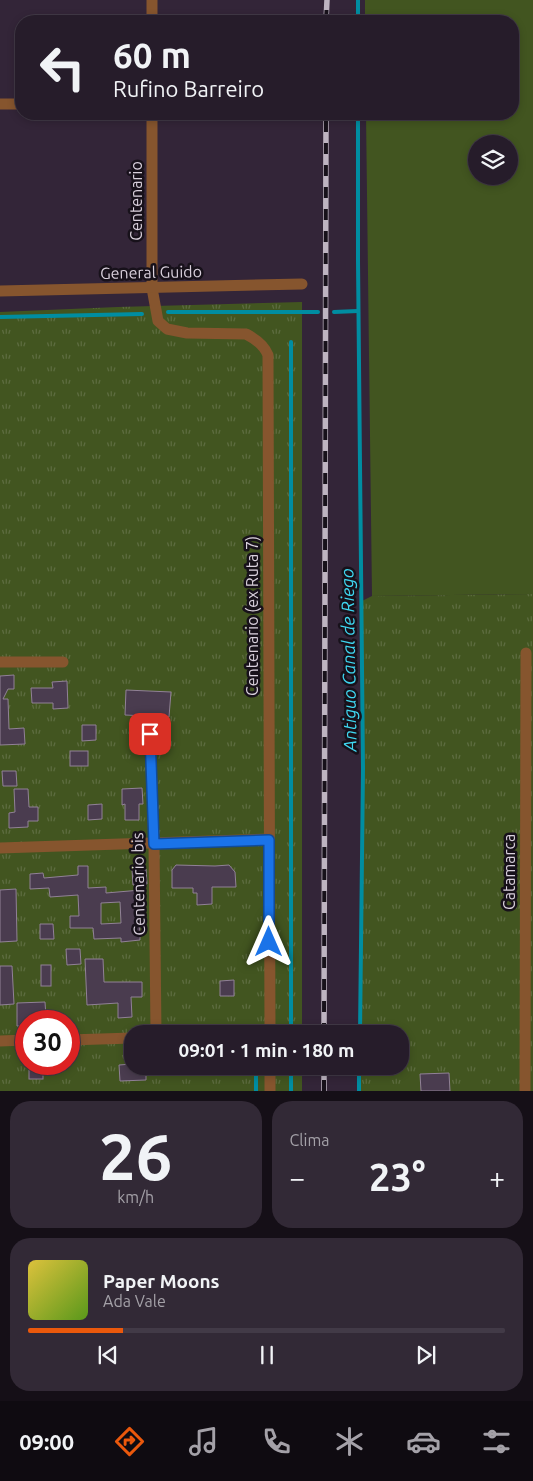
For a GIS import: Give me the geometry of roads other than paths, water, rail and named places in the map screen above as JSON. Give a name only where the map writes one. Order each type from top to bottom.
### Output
[{"type":"street","points":[[152,0],[152,15]]},
{"type":"street","points":[[0,104],[15,104]]},
{"type":"street","name":"Centenario","points":[[152,120],[152,288]]},
{"type":"street","name":"General Guido","points":[[0,291],[302,284]]},
{"type":"street","name":"Centenario (ex Ruta 7)","points":[[152,288],[158,321],[167,329],[187,333],[246,334],[254,338],[265,348],[268,355],[270,1025]]},
{"type":"street","name":"Catamarca","points":[[525,1091],[529,881],[526,653]]},
{"type":"street","points":[[0,662],[63,662]]},
{"type":"street","name":"Centenario bis","points":[[150,734],[154,844],[156,1025]]},
{"type":"street","points":[[0,848],[269,840]]},
{"type":"street","points":[[80,1040],[124,1038]]},
{"type":"street","points":[[0,1041],[15,1040]]},
{"type":"street","points":[[270,1075],[270,1091]]},
{"type":"waterway","points":[[358,0],[358,15]]},
{"type":"waterway","name":"Antiguo Canal de Riego","points":[[358,120],[363,769],[360,1025]]},
{"type":"waterway","name":"Antiguo Canal de Riego","points":[[334,312],[358,311]]},
{"type":"waterway","name":"Antiguo Canal de Riego","points":[[168,312],[318,312]]},
{"type":"waterway","name":"Antiguo Canal de Riego","points":[[0,317],[142,314]]},
{"type":"waterway","points":[[291,342],[291,1025]]},
{"type":"waterway","points":[[256,1075],[256,1091]]},
{"type":"waterway","points":[[291,1075],[291,1091]]},
{"type":"waterway","name":"Antiguo Canal de Riego","points":[[359,1075],[359,1091]]},
{"type":"railway","points":[[326,15],[327,0]]},
{"type":"railway","points":[[324,1025],[326,120]]},
{"type":"railway","points":[[324,1075],[324,1091]]}]
